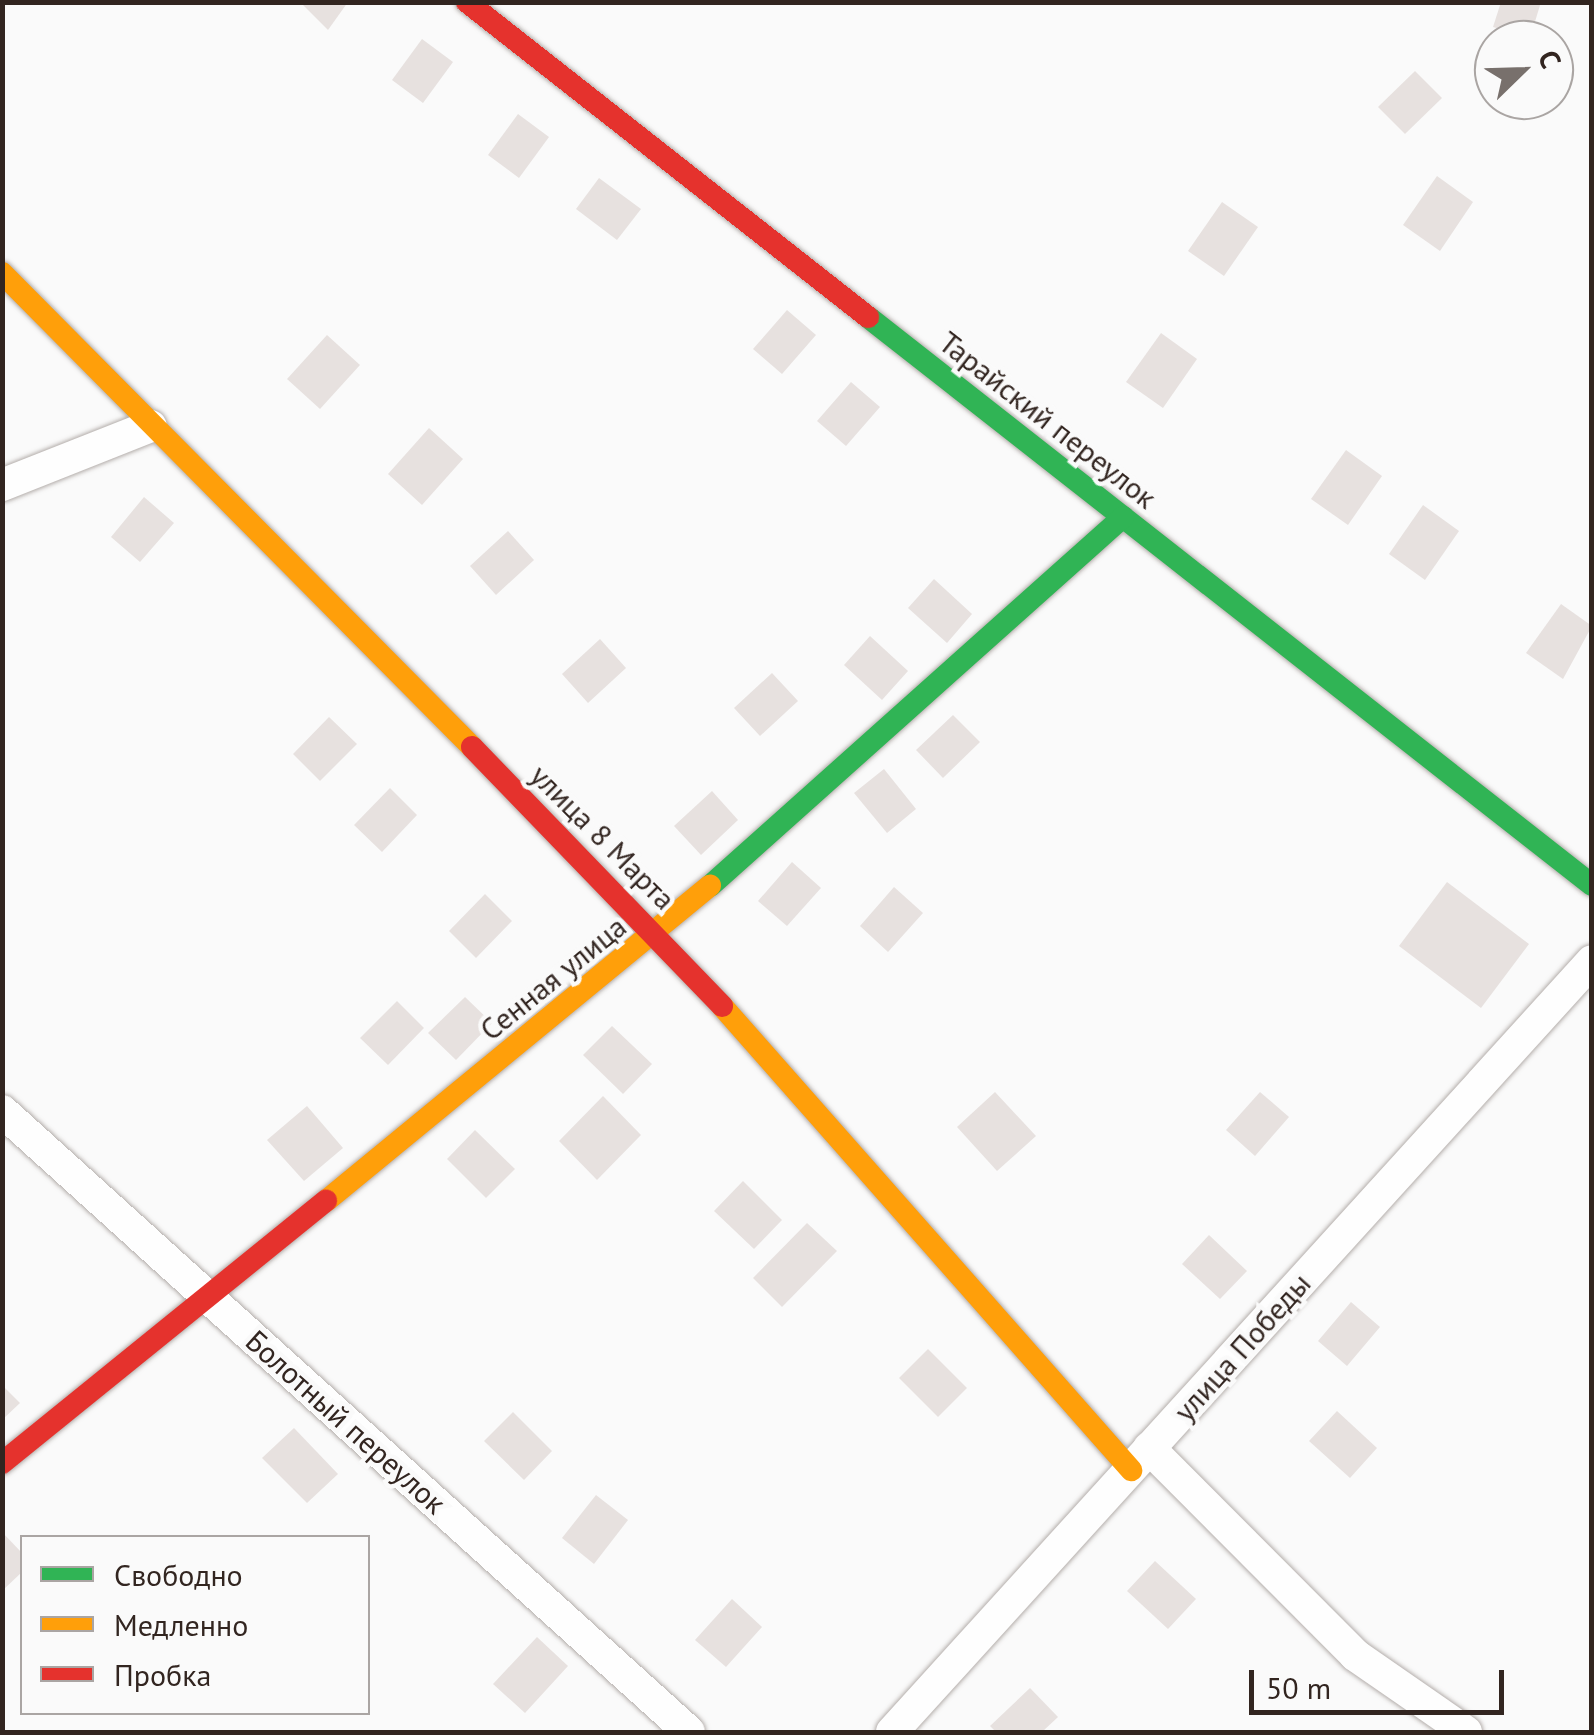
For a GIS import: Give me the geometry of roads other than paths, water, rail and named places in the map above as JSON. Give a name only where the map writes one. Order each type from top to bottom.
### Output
[{"type":"street","name":"Тарайский переулок","points":[[467,2],[1592,885]]},
{"type":"street","name":"улица 8 Марта","points":[[2,274],[656,933],[1140,1459]]},
{"type":"street","points":[[2,485],[151,426]]},
{"type":"street","name":"Сенная улица","points":[[2,1463],[656,933],[1123,517]]},
{"type":"street","name":"улица Победы","points":[[892,1732],[1592,961]]},
{"type":"street","name":"Болотный переулок","points":[[2,1111],[689,1732]]},
{"type":"street","points":[[1140,1459],[1355,1655],[1466,1732]]}]
